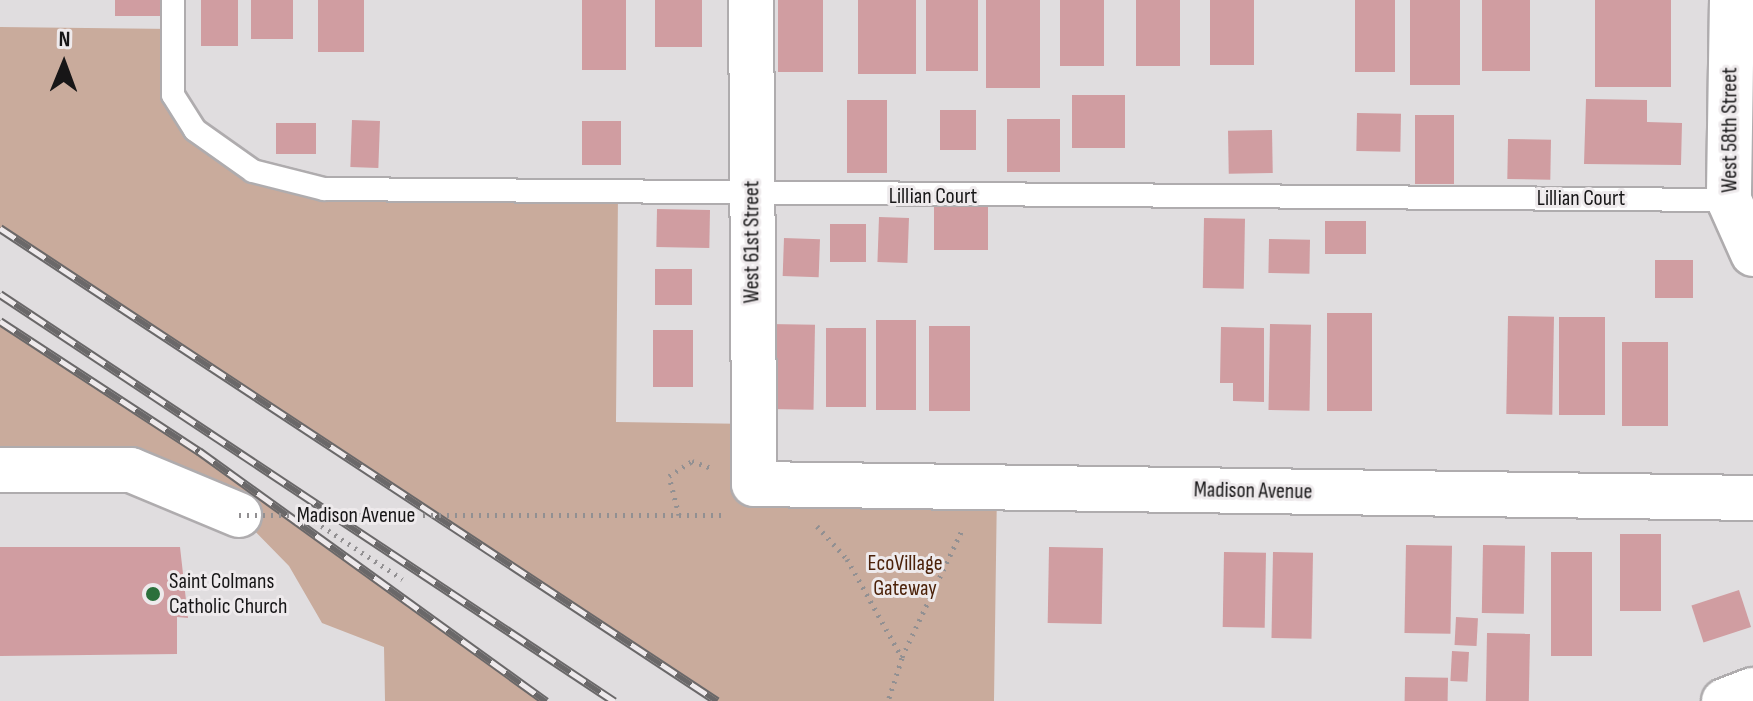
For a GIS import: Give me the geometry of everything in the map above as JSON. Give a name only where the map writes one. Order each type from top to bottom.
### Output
[{"type":"street","name":"West 61st Street","points":[[736,478],[751,197],[751,0]]},
{"type":"street","name":"West 58th Street","points":[[1732,0],[1742,82],[1729,200],[1753,254]]},
{"type":"street","points":[[0,470],[131,470],[239,515]]},
{"type":"street","name":"Madison Avenue","points":[[736,478],[1753,498]]},
{"type":"street","points":[[1724,701],[1753,690]]},
{"type":"lane","name":"Lillian Court","points":[[173,0],[173,95],[195,130],[253,171],[324,189],[751,197],[1729,200]]},
{"type":"path","points":[[679,515],[667,489],[678,464],[736,478]]},
{"type":"path","name":"Madison Avenue","points":[[239,515],[722,515]]},
{"type":"path","points":[[308,517],[402,579]]},
{"type":"path","points":[[806,526],[817,526],[847,559],[902,658]]},
{"type":"path","points":[[888,701],[902,658],[963,527]]},
{"type":"green space","name":"EcoVillage Gateway","points":[[0,27],[173,29],[173,95],[195,130],[289,183],[618,194],[616,422],[753,424],[754,484],[997,488],[994,701],[717,701],[0,228]]},
{"type":"green space","points":[[0,321],[199,451],[546,701],[385,701],[384,647],[322,623],[289,566],[239,515],[186,491],[0,470]]},
{"type":"building","points":[[115,0],[164,0],[164,16],[115,16]]},
{"type":"building","points":[[201,0],[238,0],[238,46],[201,46]]},
{"type":"building","points":[[251,0],[293,0],[293,39],[251,39]]},
{"type":"building","points":[[318,0],[364,0],[364,52],[318,52]]},
{"type":"building","points":[[582,0],[626,0],[626,70],[582,70]]},
{"type":"building","points":[[655,0],[702,0],[702,47],[655,47]]},
{"type":"building","points":[[778,0],[823,0],[823,72],[778,72]]},
{"type":"building","points":[[858,0],[916,0],[916,74],[858,74]]},
{"type":"building","points":[[926,0],[978,0],[978,71],[926,71]]},
{"type":"building","points":[[986,0],[1040,0],[1040,88],[986,88]]},
{"type":"building","points":[[1060,0],[1104,0],[1104,66],[1060,66]]},
{"type":"building","points":[[1136,0],[1180,0],[1180,66],[1136,66]]},
{"type":"building","points":[[1210,0],[1254,0],[1254,65],[1210,65]]},
{"type":"building","points":[[1355,0],[1395,0],[1395,72],[1355,72]]},
{"type":"building","points":[[1410,0],[1460,0],[1460,85],[1410,85]]},
{"type":"building","points":[[1482,0],[1530,0],[1530,71],[1482,71]]},
{"type":"building","points":[[1595,0],[1671,0],[1671,87],[1595,87]]},
{"type":"building","points":[[1072,95],[1125,95],[1125,148],[1072,148]]},
{"type":"building","points":[[1586,99],[1647,100],[1647,122],[1682,123],[1681,165],[1584,164]]},
{"type":"building","points":[[847,100],[887,100],[887,173],[847,173]]},
{"type":"building","points":[[940,110],[976,110],[976,150],[940,150]]},
{"type":"building","points":[[1357,113],[1401,114],[1400,152],[1356,151]]},
{"type":"building","points":[[1415,115],[1454,115],[1454,184],[1415,184]]},
{"type":"building","points":[[1007,119],[1060,119],[1060,172],[1007,172]]},
{"type":"building","points":[[352,120],[380,121],[378,168],[350,167]]},
{"type":"building","points":[[582,121],[621,121],[621,165],[582,165]]},
{"type":"building","points":[[276,123],[316,123],[316,154],[276,154]]},
{"type":"building","points":[[1272,130],[1273,173],[1229,174],[1228,131]]},
{"type":"building","points":[[1508,139],[1551,140],[1550,180],[1507,179]]},
{"type":"building","points":[[934,205],[988,205],[988,250],[934,250]]},
{"type":"building","points":[[657,209],[710,210],[709,248],[656,247]]},
{"type":"building","points":[[879,217],[909,218],[907,263],[877,262]]},
{"type":"building","points":[[1204,218],[1245,219],[1244,289],[1203,288]]},
{"type":"building","points":[[1325,221],[1366,221],[1366,254],[1325,254]]},
{"type":"building","points":[[830,224],[866,224],[866,262],[830,262]]},
{"type":"building","points":[[784,238],[820,239],[819,277],[783,276]]},
{"type":"building","points":[[1269,239],[1310,240],[1309,274],[1268,273]]},
{"type":"building","points":[[1655,260],[1693,260],[1693,298],[1655,298]]},
{"type":"building","points":[[655,269],[692,269],[692,305],[655,305]]},
{"type":"building","points":[[1327,313],[1372,313],[1372,411],[1327,411]]},
{"type":"building","points":[[1508,316],[1554,317],[1552,415],[1506,414]]},
{"type":"building","points":[[1559,317],[1605,317],[1605,415],[1559,415]]},
{"type":"building","points":[[876,320],[916,320],[916,410],[876,410]]},
{"type":"building","points":[[769,324],[815,325],[814,410],[768,409]]},
{"type":"building","points":[[1270,324],[1311,325],[1309,411],[1268,410]]},
{"type":"building","points":[[929,326],[970,326],[970,411],[929,411]]},
{"type":"building","points":[[1221,327],[1264,328],[1264,402],[1233,401],[1233,383],[1220,383]]},
{"type":"building","points":[[826,328],[866,328],[866,407],[826,407]]},
{"type":"building","points":[[653,330],[693,330],[693,387],[653,387]]},
{"type":"building","points":[[1622,342],[1668,342],[1668,426],[1622,426]]},
{"type":"building","points":[[1620,534],[1661,534],[1661,611],[1620,611]]},
{"type":"building","points":[[1406,545],[1452,546],[1450,634],[1404,633]]},
{"type":"building","points":[[1483,545],[1525,546],[1524,614],[1482,613]]},
{"type":"building","points":[[0,547],[180,547],[188,618],[177,617],[177,654],[0,656]]},
{"type":"building","points":[[1049,547],[1103,548],[1102,624],[1048,623]]},
{"type":"building","points":[[1224,552],[1266,553],[1265,628],[1223,627]]},
{"type":"building","points":[[1273,552],[1313,553],[1311,639],[1271,638]]},
{"type":"building","points":[[1551,552],[1592,552],[1592,656],[1551,656]]},
{"type":"building","points":[[1739,590],[1751,627],[1703,643],[1691,605]]},
{"type":"building","points":[[1456,617],[1478,618],[1477,646],[1455,645]]},
{"type":"building","points":[[1487,633],[1530,634],[1529,701],[1486,701]]},
{"type":"building","points":[[1452,651],[1469,652],[1467,682],[1450,681]]},
{"type":"building","points":[[1405,677],[1448,678],[1448,701],[1405,701]]},
{"type":"railway","points":[[0,228],[717,701]]},
{"type":"railway","points":[[0,294],[614,701]]},
{"type":"railway","points":[[0,321],[199,451],[546,701]]},
{"type":"place","name":"Saint Colmans Catholic Church","points":[[153,594]]}]
